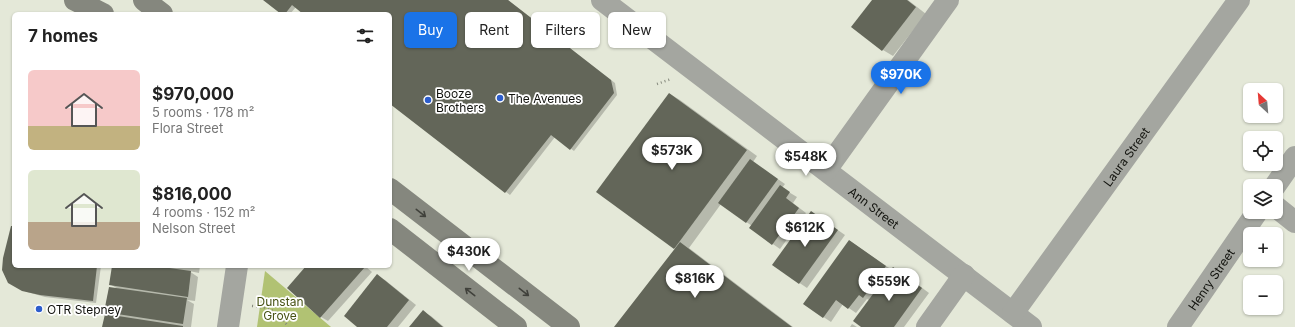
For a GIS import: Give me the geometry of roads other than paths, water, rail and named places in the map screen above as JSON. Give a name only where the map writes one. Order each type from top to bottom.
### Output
[{"type":"main road","points":[[75,0],[99,12]]},
{"type":"main road","points":[[144,0],[159,12]]},
{"type":"main road","points":[[392,191],[569,327]]},
{"type":"main road","points":[[392,231],[516,327]]},
{"type":"street","name":"Ann Street","points":[[602,0],[1031,327]]},
{"type":"street","points":[[826,170],[948,0]]},
{"type":"street","name":"Laura Street","points":[[1013,313],[1239,0]]},
{"type":"street","points":[[1280,179],[1295,157]]},
{"type":"street","points":[[1283,213],[1295,222]]},
{"type":"street","name":"Henry Street","points":[[1178,327],[1252,219]]},
{"type":"street","points":[[228,327],[237,268]]},
{"type":"street","points":[[927,327],[964,275]]},
{"type":"place","name":"The Avenues","points":[[500,98]]},
{"type":"place","name":"Booze Brothers","points":[[428,100]]},
{"type":"place","name":"OTR Stepney","points":[[39,309]]},
{"type":"park label","name":"Dunstan Grove","points":[[280,308]]}]
